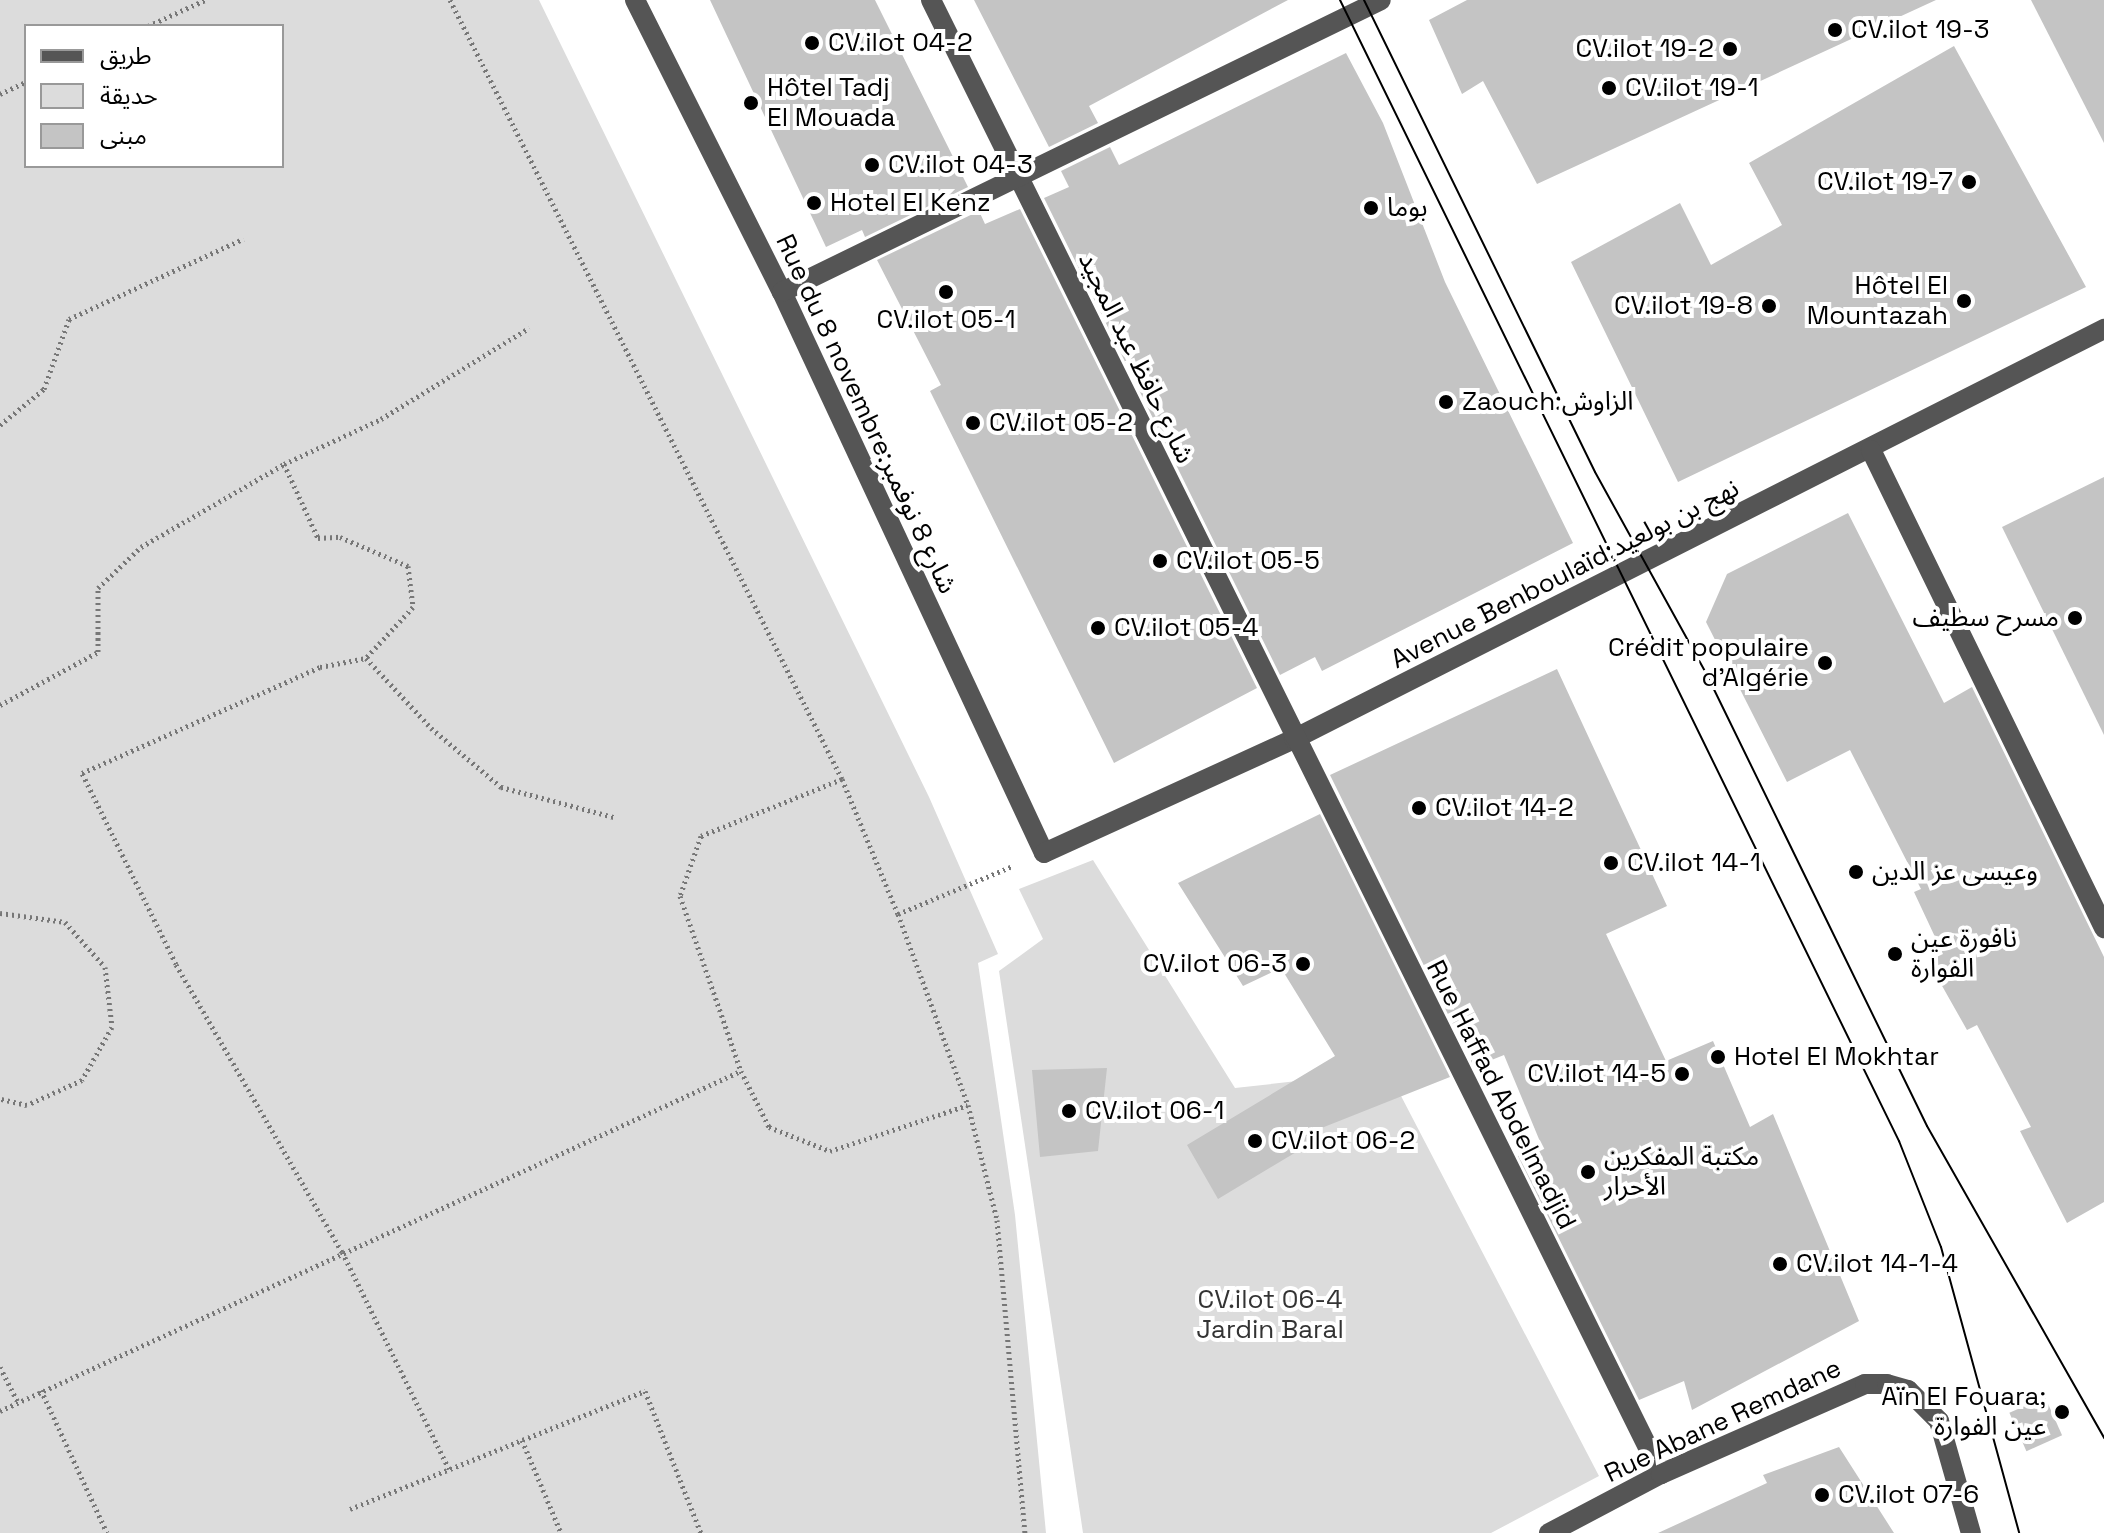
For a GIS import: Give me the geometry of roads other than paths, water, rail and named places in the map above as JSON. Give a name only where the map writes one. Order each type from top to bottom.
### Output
[{"type":"street","name":"Rue du 8 novembre;شارع 8 نوفمبر","points":[[635,0],[782,292],[1044,853]]},
{"type":"street","name":"شارع حافظ عبد المجيد","points":[[931,0],[1294,739]]},
{"type":"street","points":[[782,292],[1381,0]]},
{"type":"street","name":"Avenue Benboulaïd;نهج بن بولعيد","points":[[1044,853],[1294,739],[1871,450],[2104,329]]},
{"type":"street","points":[[1871,450],[2104,928]]},
{"type":"street","name":"Rue Haffad Abdelmadjid","points":[[1294,739],[1661,1474]]},
{"type":"street","name":"Rue Abane Remdane","points":[[1549,1533],[1661,1474],[1865,1384],[1887,1384],[1908,1390],[1939,1421],[1971,1533]]},
{"type":"tram line","points":[[1340,0],[1899,1141],[1941,1247],[2019,1533]]},
{"type":"tram line","points":[[1364,0],[1595,472],[1705,671],[1927,1126],[2104,1438]]},
{"type":"place","name":"CV.ilot 19-3","points":[[1835,30]]},
{"type":"place","name":"CV.ilot 04-2","points":[[812,43]]},
{"type":"place","name":"CV.ilot 19-2","points":[[1730,49]]},
{"type":"place","name":"CV.ilot 19-1","points":[[1609,88]]},
{"type":"place","name":"Hôtel Tadj El Mouada","points":[[751,103]]},
{"type":"place","name":"CV.ilot 04-3","points":[[872,165]]},
{"type":"place","name":"CV.ilot 19-7","points":[[1969,182]]},
{"type":"place","name":"Hotel El Kenz","points":[[814,203]]},
{"type":"place","name":"بوما","points":[[1371,208]]},
{"type":"place","name":"CV.ilot 05-1","points":[[946,292]]},
{"type":"place","name":"Hôtel El Mountazah","points":[[1964,301]]},
{"type":"place","name":"CV.ilot 19-8","points":[[1769,306]]},
{"type":"place","name":"Zaouch:الزاوش","points":[[1446,402]]},
{"type":"place","name":"CV.ilot 05-2","points":[[973,423]]},
{"type":"place","name":"CV.ilot 05-5","points":[[1160,561]]},
{"type":"place","name":"مسرح سطيف","points":[[2075,618]]},
{"type":"place","name":"CV.ilot 05-4","points":[[1098,628]]},
{"type":"place","name":"Crédit populaire d'Algérie","points":[[1825,663]]},
{"type":"place","name":"CV.ilot 14-2","points":[[1419,808]]},
{"type":"place","name":"CV.ilot 14-1","points":[[1611,863]]},
{"type":"place","name":"وعيسى عز الدين","points":[[1856,872]]},
{"type":"place","name":"نافورة عين الفوارة","points":[[1895,954]]},
{"type":"place","name":"CV.ilot 06-3","points":[[1303,964]]},
{"type":"place","name":"Hotel El Mokhtar","points":[[1718,1057]]},
{"type":"place","name":"CV.ilot 14-5","points":[[1682,1074]]},
{"type":"place","name":"CV.ilot 06-1","points":[[1069,1111]]},
{"type":"place","name":"CV.ilot 06-2","points":[[1255,1141]]},
{"type":"place","name":"مكتبة المفكرين الأحرار","points":[[1588,1172]]},
{"type":"place","name":"CV.ilot 14-1-4","points":[[1780,1264]]},
{"type":"place","name":"Aïn El Fouara; عين الفوارة","points":[[2062,1412]]},
{"type":"place","name":"CV.ilot 07-6","points":[[1822,1495]]},
{"type":"park label","name":"CV.ilot 06-4 Jardin Baral","points":[[1270,1315]]}]
